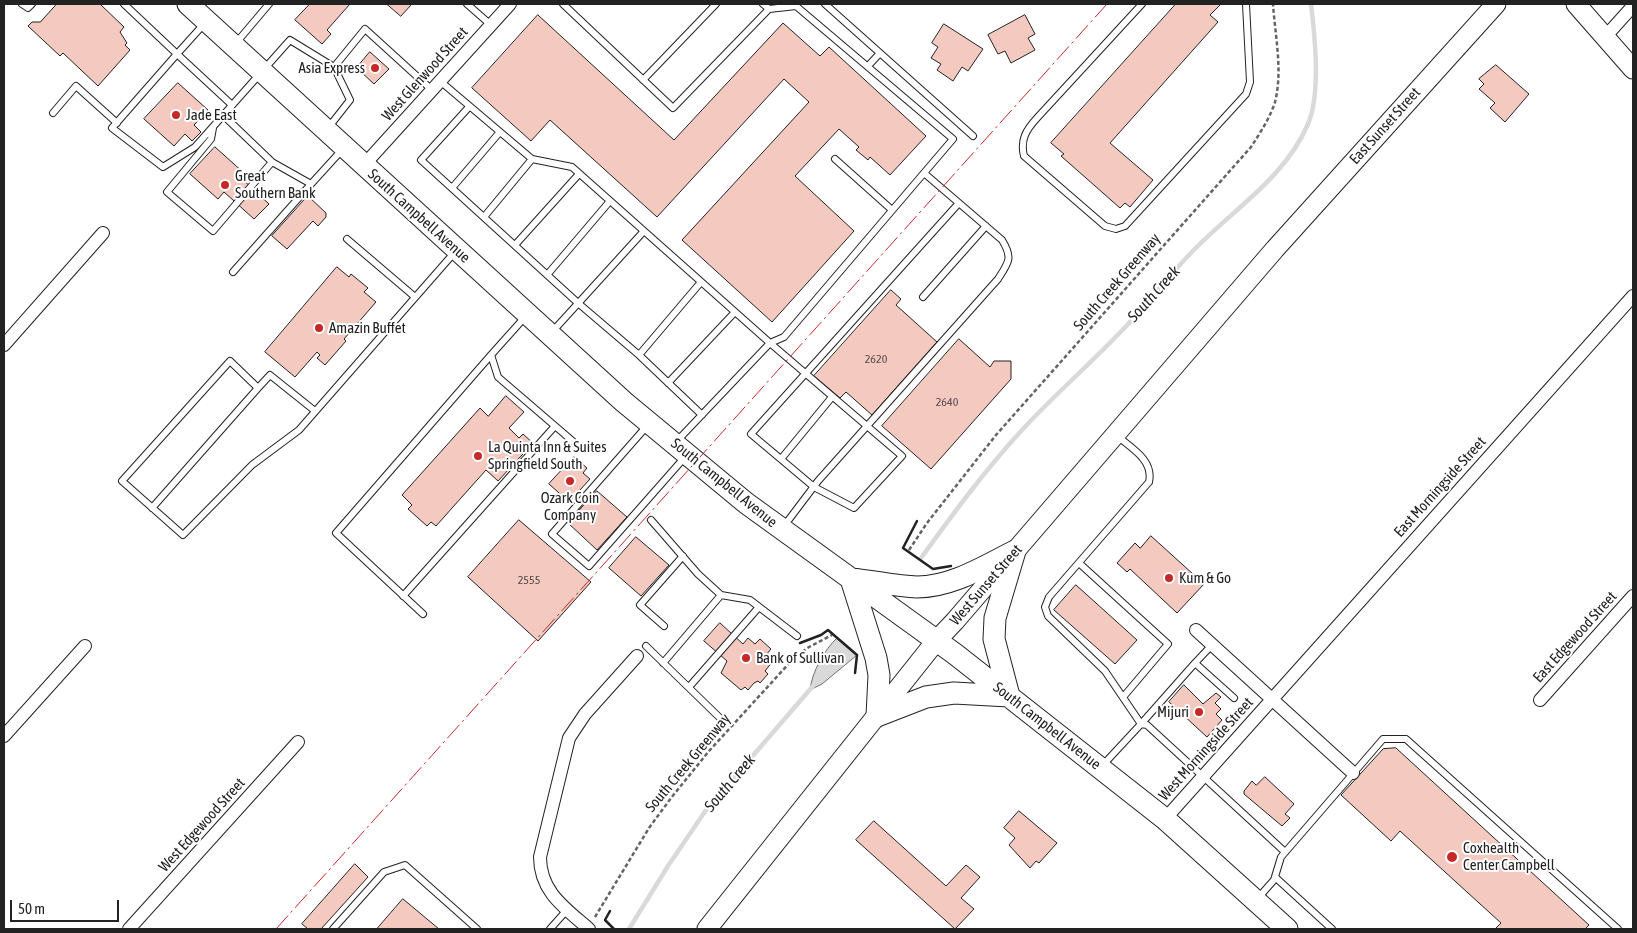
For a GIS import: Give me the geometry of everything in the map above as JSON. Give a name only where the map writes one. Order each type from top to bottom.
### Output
[{"type":"main road","name":"South Campbell Avenue","points":[[188,4],[456,250],[650,423],[746,503],[1009,696],[1165,819],[1287,929]]},
{"type":"main road","name":"East Sunset Street","points":[[1274,249],[1496,4]]},
{"type":"main road","points":[[1576,4],[1633,69]]},
{"type":"main road","name":"West Sunset Street","points":[[707,929],[936,641],[1274,249]]},
{"type":"main road","points":[[1015,551],[995,625],[994,639],[1009,696],[954,693],[926,697],[877,716],[879,675],[876,658],[851,579],[917,586],[938,584],[975,571],[1015,551]]},
{"type":"street","name":"West Glenwood Street","points":[[364,166],[509,4]]},
{"type":"street","points":[[1606,36],[1633,6]]},
{"type":"street","points":[[4,344],[103,233]]},
{"type":"street","name":"East Morningside Street","points":[[1271,700],[1633,296]]},
{"type":"street","name":"East Edgewood Street","points":[[1540,700],[1633,596]]},
{"type":"street","points":[[1196,630],[1353,774]]},
{"type":"street","points":[[4,736],[85,646]]},
{"type":"street","points":[[588,929],[545,886],[540,868],[540,857],[570,738],[586,714],[637,656]]},
{"type":"street","name":"West Morningside Street","points":[[1165,819],[1271,700]]},
{"type":"street","name":"West Edgewood Street","points":[[129,929],[298,742]]},
{"type":"lane","points":[[22,4],[28,8],[32,4]]},
{"type":"lane","points":[[124,4],[232,104]]},
{"type":"lane","points":[[234,46],[269,4]]},
{"type":"lane","points":[[467,4],[491,25]]},
{"type":"lane","points":[[563,4],[673,108],[769,9],[796,6],[953,140],[784,337],[770,343],[702,416],[681,449],[589,566],[552,534],[650,423]]},
{"type":"lane","points":[[643,80],[716,4]]},
{"type":"lane","points":[[763,4],[769,9]]},
{"type":"lane","points":[[825,4],[973,136]]},
{"type":"lane","points":[[1142,4],[1026,130],[1021,145],[1024,156],[1105,226],[1116,229],[1125,226],[1146,205],[1246,94],[1250,82],[1246,4]]},
{"type":"lane","points":[[207,21],[112,128],[163,167],[195,147],[290,40],[334,67],[350,100],[326,130]]},
{"type":"lane","points":[[334,67],[365,29],[436,86],[469,107],[532,159],[572,167],[805,374],[902,456],[854,508],[814,487],[751,434],[805,374],[959,203]]},
{"type":"lane","points":[[868,66],[880,53]]},
{"type":"lane","points":[[53,113],[76,86],[117,123]]},
{"type":"lane","points":[[469,107],[422,160],[578,303],[639,355],[702,416]]},
{"type":"lane","points":[[223,115],[272,162],[311,184]]},
{"type":"lane","points":[[213,127],[211,139],[167,192],[212,231],[272,162]]},
{"type":"lane","points":[[452,188],[499,133]]},
{"type":"lane","points":[[233,272],[344,148]]},
{"type":"lane","points":[[484,217],[532,159]]},
{"type":"lane","points":[[835,159],[892,210]]},
{"type":"lane","points":[[782,530],[814,487],[998,279],[1009,262],[1009,251],[1002,240],[924,173]]},
{"type":"lane","points":[[515,245],[580,174]]},
{"type":"lane","points":[[547,275],[610,201]]},
{"type":"lane","points":[[923,297],[986,226]]},
{"type":"lane","points":[[550,335],[644,231]]},
{"type":"lane","points":[[347,239],[415,297]]},
{"type":"lane","points":[[258,388],[230,361],[122,481],[183,535],[252,465],[299,430],[456,250]]},
{"type":"lane","points":[[639,355],[701,282]]},
{"type":"lane","points":[[668,383],[735,312]]},
{"type":"lane","points":[[423,614],[336,533],[528,314]]},
{"type":"lane","points":[[491,355],[498,377],[576,444]]},
{"type":"lane","points":[[152,508],[270,375],[316,411]]},
{"type":"lane","points":[[781,459],[832,397]]},
{"type":"lane","points":[[403,596],[555,426]]},
{"type":"lane","points":[[1115,434],[1148,464],[1151,472],[1148,482],[1049,597],[1045,607],[1048,616],[1105,671],[1124,696],[1141,724],[1146,725],[1285,852]]},
{"type":"lane","points":[[651,520],[721,595],[750,600],[797,636]]},
{"type":"lane","points":[[664,626],[640,605],[683,556]]},
{"type":"lane","points":[[1079,563],[1168,644],[1124,696]]},
{"type":"lane","points":[[663,663],[721,595]]},
{"type":"lane","points":[[689,688],[759,607]]},
{"type":"lane","points":[[1100,768],[1212,645]]},
{"type":"lane","points":[[646,646],[720,718]]},
{"type":"lane","points":[[1195,663],[1234,698]]},
{"type":"lane","points":[[1255,901],[1275,877],[1281,857],[1384,739],[1406,739],[1618,929]]},
{"type":"lane","points":[[333,929],[384,872],[405,865],[477,929]]},
{"type":"lane","points":[[1275,877],[1332,929]]},
{"type":"lane","points":[[550,929],[567,910]]},
{"type":"path","name":"South Creek Greenway","points":[[909,550],[927,523],[996,434],[1251,147],[1262,131],[1275,102],[1277,86],[1273,4]]},
{"type":"path","name":"South Creek Greenway","points":[[588,929],[649,828],[689,774],[794,658],[809,647],[832,635]]},
{"type":"shaded area","points":[[837,638],[857,655],[822,684],[810,690],[819,662]]},
{"type":"building","points":[[57,4],[100,4],[124,27],[120,32],[127,43],[125,45],[130,50],[98,86],[63,53],[60,56],[28,26],[32,22],[40,22]]},
{"type":"building","points":[[310,4],[350,4],[327,30],[331,34],[322,44],[295,20]]},
{"type":"building","points":[[387,4],[412,4],[401,16]]},
{"type":"building","points":[[1176,4],[1221,4],[1210,15],[1218,22],[1110,143],[1153,180],[1130,207],[1125,203],[1120,208],[1061,156],[1064,154],[1051,143]]},
{"type":"building","points":[[538,15],[674,140],[783,23],[820,56],[829,47],[926,136],[890,175],[870,157],[868,160],[856,150],[859,147],[839,129],[795,176],[854,231],[772,322],[682,240],[809,102],[784,79],[657,217],[550,120],[531,141],[472,88]]},
{"type":"building","points":[[1025,15],[1035,34],[1028,38],[1035,50],[1011,63],[1005,51],[998,54],[988,35]]},
{"type":"building","points":[[944,24],[983,49],[968,71],[962,67],[953,81],[937,70],[941,64],[931,58],[938,47],[932,43]]},
{"type":"building","name":"Asia Express","points":[[370,52],[389,69],[374,84],[360,71],[364,67],[360,64]]},
{"type":"building","points":[[1496,65],[1529,94],[1505,122],[1490,108],[1495,103],[1479,89],[1484,84],[1479,79]]},
{"type":"building","name":"Jade East","points":[[178,83],[208,110],[194,125],[201,132],[192,141],[185,134],[174,146],[144,119]]},
{"type":"building","name":"Great Southern Bank","points":[[215,147],[244,173],[240,177],[269,204],[254,219],[224,192],[218,199],[190,174]]},
{"type":"building","points":[[308,196],[326,213],[326,217],[318,226],[313,221],[287,249],[272,236]]},
{"type":"building","name":"Amazin Buffet","points":[[337,267],[349,277],[351,274],[368,288],[364,292],[376,302],[344,339],[346,341],[325,365],[317,358],[320,355],[317,352],[295,377],[265,352]]},
{"type":"building","points":[[891,290],[901,299],[896,305],[937,342],[872,415],[846,392],[840,398],[814,376]]},
{"type":"building","points":[[959,339],[990,367],[994,361],[1011,361],[1011,379],[931,469],[882,426]]},
{"type":"building","name":"La Quinta Inn & Suites Springfield South","points":[[506,396],[524,412],[509,428],[519,438],[523,434],[533,443],[498,481],[486,470],[436,526],[431,522],[427,526],[408,509],[412,505],[402,495],[480,408],[488,416]]},
{"type":"building","name":"Ozark Coin Company","points":[[574,457],[587,468],[583,473],[590,479],[569,502],[549,484]]},
{"type":"building","points":[[597,491],[627,517],[597,550],[568,523]]},
{"type":"building","points":[[519,520],[591,582],[538,641],[468,577]]},
{"type":"building","name":"Kum & Go","points":[[1151,536],[1204,584],[1177,613],[1130,569],[1127,572],[1117,563],[1135,543],[1140,548]]},
{"type":"building","points":[[636,537],[669,565],[641,596],[609,568]]},
{"type":"building","points":[[1076,585],[1137,640],[1115,664],[1054,610]]},
{"type":"building","name":"Bank of Sullivan","points":[[720,623],[743,644],[748,638],[755,644],[760,639],[771,649],[766,655],[773,661],[765,671],[768,674],[760,683],[758,681],[754,683],[748,690],[745,687],[741,690],[721,673],[727,661],[704,641]]},
{"type":"building","name":"Mijuri","points":[[1184,685],[1203,704],[1216,693],[1221,697],[1215,703],[1221,709],[1216,714],[1222,720],[1207,737],[1169,702]]},
{"type":"building","points":[[1396,748],[1589,925],[1585,929],[1495,929],[1501,923],[1400,831],[1391,841],[1341,795],[1383,749]]},
{"type":"building","points":[[1265,777],[1294,804],[1285,814],[1290,818],[1282,826],[1244,794],[1244,791],[1252,781],[1256,785]]},
{"type":"building","points":[[1019,811],[1057,843],[1039,863],[1036,861],[1030,868],[1009,845],[1015,838],[1004,828]]},
{"type":"building","points":[[874,821],[946,886],[966,865],[980,877],[961,898],[974,909],[955,929],[856,840]]},
{"type":"building","points":[[355,864],[368,877],[321,929],[308,929],[302,924]]},
{"type":"building","points":[[403,899],[439,929],[377,929]]},
{"type":"waterway","name":"South Creek","points":[[921,558],[982,476],[1008,445],[1116,337],[1189,255],[1270,179],[1298,144],[1308,124],[1315,97],[1316,65],[1311,4]]},
{"type":"waterway","name":"South Creek","points":[[629,929],[706,810],[813,686]]},
{"type":"wall","points":[[917,521],[903,548],[933,569],[951,566]]},
{"type":"wall","points":[[800,643],[821,635],[828,630],[857,655],[855,673]]},
{"type":"wall","points":[[610,911],[605,920],[614,929]]},
{"type":"power","points":[[276,929],[1107,4]]},
{"type":"place","name":"Asia Express","points":[[375,68]]},
{"type":"place","name":"Jade East","points":[[176,115]]},
{"type":"place","name":"Great Southern Bank","points":[[225,185]]},
{"type":"place","name":"Amazin Buffet","points":[[319,328]]},
{"type":"place","name":"La Quinta Inn & Suites Springfield South","points":[[478,456]]},
{"type":"place","name":"Ozark Coin Company","points":[[570,481]]},
{"type":"place","name":"Kum & Go","points":[[1169,578]]},
{"type":"place","name":"Bank of Sullivan","points":[[746,658]]},
{"type":"place","name":"Mijuri","points":[[1199,712]]},
{"type":"place","name":"Coxhealth Center Campbell","points":[[1452,857]]}]
